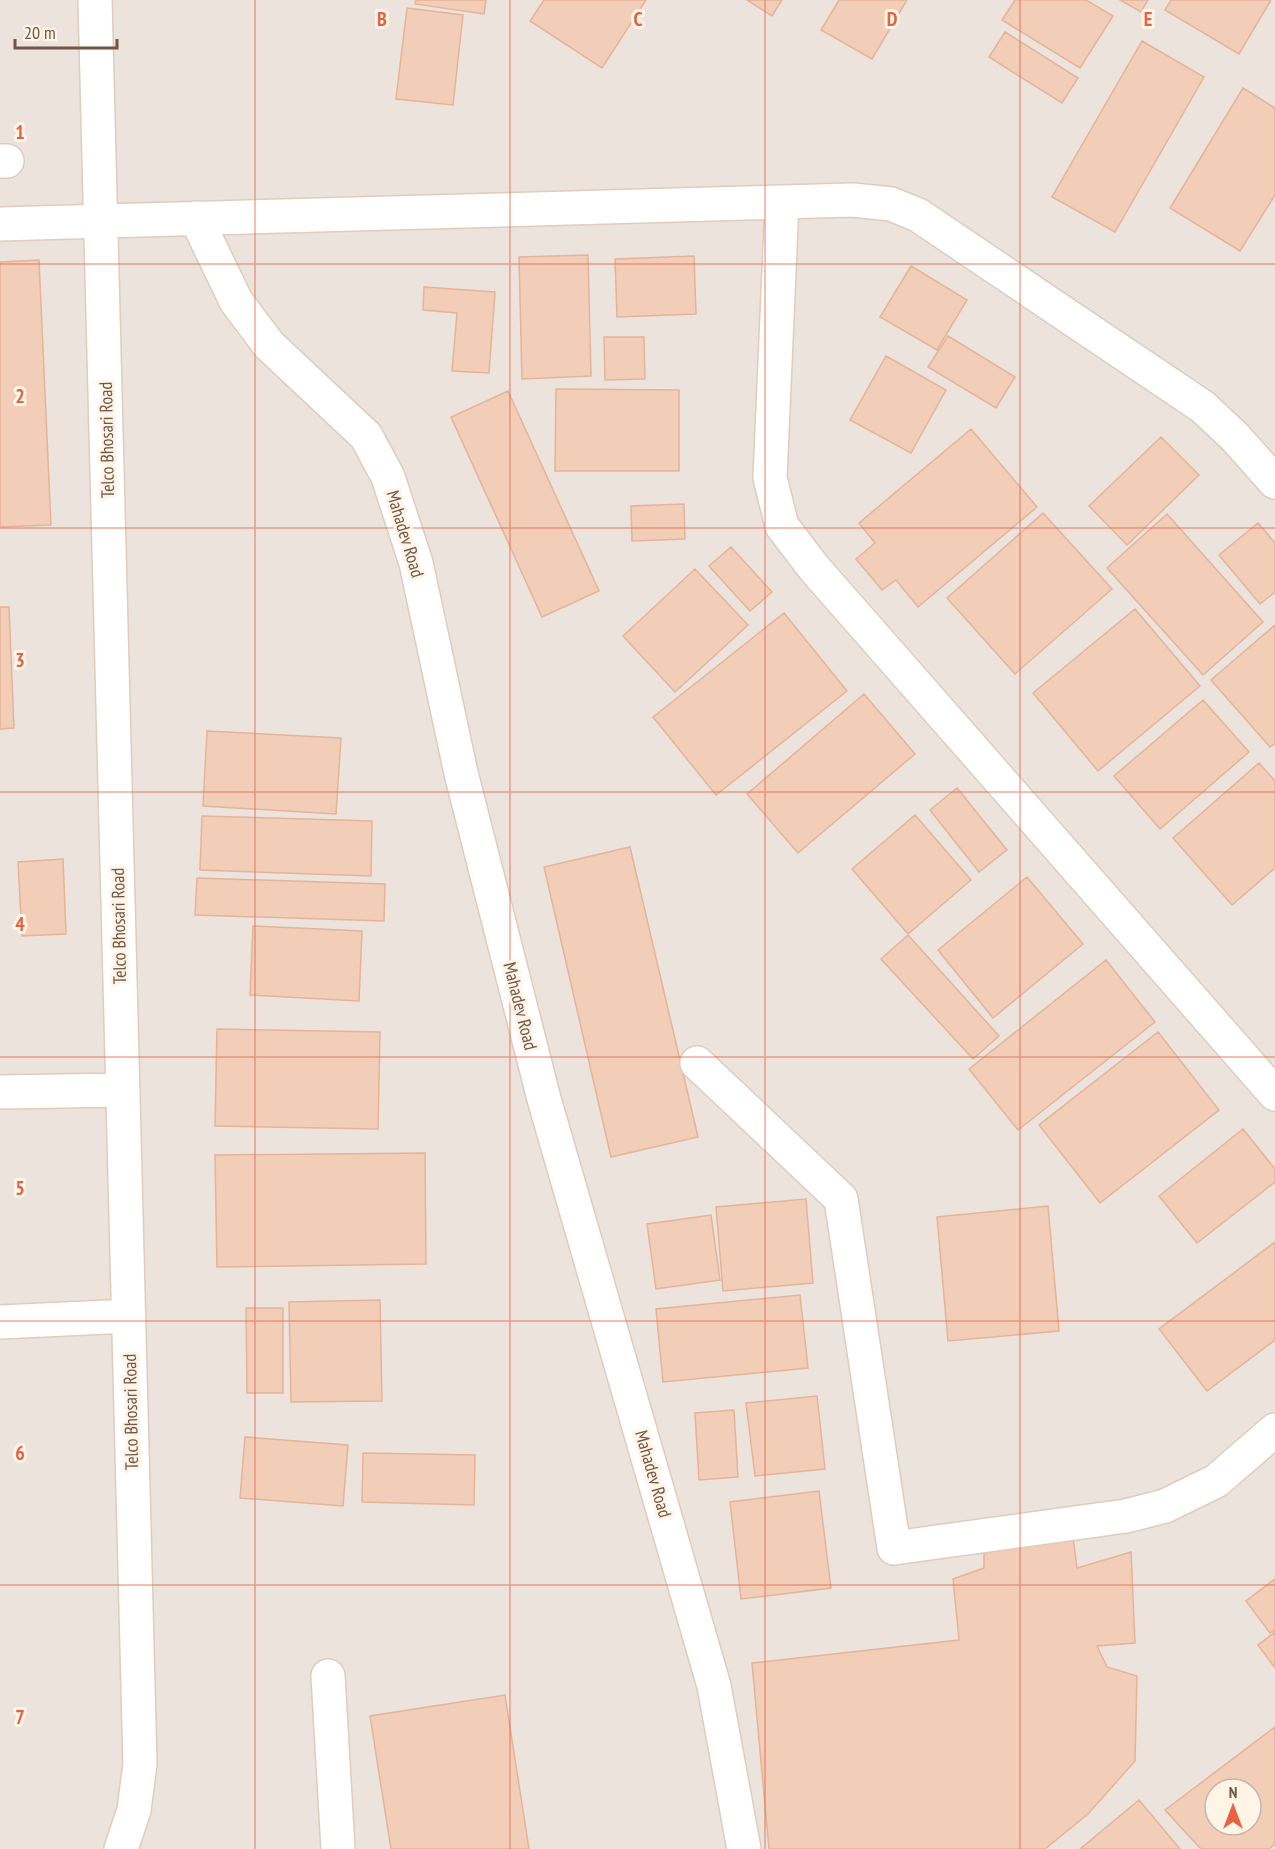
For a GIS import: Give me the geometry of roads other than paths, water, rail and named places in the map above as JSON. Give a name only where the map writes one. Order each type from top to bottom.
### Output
[{"type":"lane","name":"Telco Bhosari Road","points":[[95,0],[140,1764],[134,1810],[121,1849]]},
{"type":"lane","points":[[0,224],[853,200],[891,204],[918,215],[1203,407],[1234,436],[1275,482]]},
{"type":"lane","points":[[782,202],[770,478],[782,525],[814,568],[1275,1094]]},
{"type":"lane","name":"Mahadev Road","points":[[196,218],[236,301],[269,345],[366,436],[388,477],[416,563],[461,773],[544,1099],[714,1686],[744,1849]]},
{"type":"lane","points":[[697,1063],[841,1198],[894,1548],[1125,1516],[1165,1506],[1216,1481],[1275,1430]]},
{"type":"lane","points":[[0,1092],[123,1090]]},
{"type":"lane","points":[[0,1322],[129,1316]]},
{"type":"lane","points":[[328,1676],[338,1849]]}]
